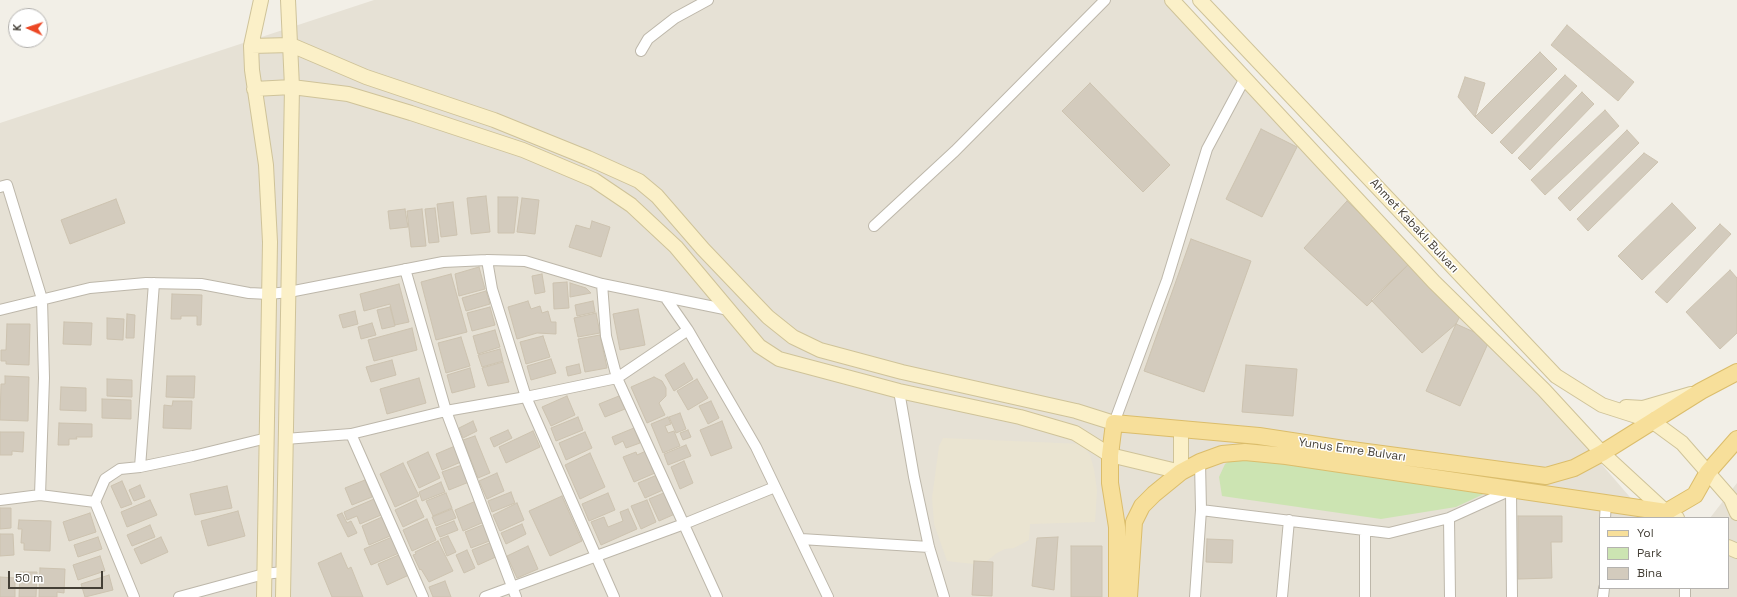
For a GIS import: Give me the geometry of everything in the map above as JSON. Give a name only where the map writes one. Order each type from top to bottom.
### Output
[{"type":"main road","name":"Yunus Emre Bulvarı","points":[[1114,423],[1259,436],[1546,476],[1574,468],[1602,453],[1701,391],[1737,372]]},
{"type":"main road","points":[[1114,423],[1110,455],[1110,484],[1117,527],[1117,597]]},
{"type":"main road","points":[[1667,516],[1695,494],[1708,472],[1737,439]]},
{"type":"main road","name":"Yunus Emre Bulvarı","points":[[1129,597],[1134,522],[1146,502],[1181,472],[1200,462],[1222,454],[1252,453],[1286,456],[1511,490],[1605,511],[1635,508],[1667,516]]},
{"type":"street","points":[[261,0],[251,46],[254,89],[262,137],[269,199],[264,597]]},
{"type":"street","points":[[283,597],[292,87],[288,0]]},
{"type":"street","points":[[641,52],[648,38],[675,18],[708,0]]},
{"type":"street","points":[[874,226],[955,151],[1105,0]]},
{"type":"street","name":"Ahmet Kabaklı Bulvarı","points":[[1172,0],[1434,282],[1544,390],[1602,453],[1667,516]]},
{"type":"street","name":"Ahmet Kabaklı Bulvarı","points":[[1200,0],[1556,376],[1602,405],[1652,421],[1682,443],[1731,499],[1737,513]]},
{"type":"street","points":[[251,46],[291,45],[366,77],[494,120],[588,158],[639,181],[657,196],[703,249],[768,317],[794,337],[820,350],[902,372],[1076,410],[1114,423],[1167,280],[1207,149],[1244,78]]},
{"type":"street","points":[[254,89],[292,87],[348,94],[523,150],[594,180],[631,205],[676,247],[759,346],[779,359],[899,391],[1020,417],[1076,433],[1110,455],[1181,472],[1180,429]]},
{"type":"street","points":[[0,187],[7,185],[42,300],[44,378],[40,495]]},
{"type":"street","points":[[0,310],[90,288],[154,283],[201,284],[249,293],[269,294],[288,292],[443,262],[487,260],[525,261],[602,284],[729,310]]},
{"type":"street","points":[[487,260],[492,290],[526,397],[598,556],[614,597]]},
{"type":"street","points":[[405,269],[446,411],[516,597]]},
{"type":"street","points":[[140,467],[154,283]]},
{"type":"street","points":[[602,284],[606,336],[617,378],[718,597]]},
{"type":"street","points":[[665,297],[688,330],[756,447],[828,597]]},
{"type":"street","points":[[285,439],[351,434],[446,411],[526,397],[617,378],[688,330]]},
{"type":"street","points":[[899,391],[914,477],[929,547],[944,597]]},
{"type":"street","points":[[1602,405],[1643,408],[1701,391]]},
{"type":"street","points":[[351,434],[423,597]]},
{"type":"street","points":[[134,597],[95,502],[105,479],[120,469],[140,467],[267,438]]},
{"type":"street","points":[[1195,597],[1201,510],[1200,462]]},
{"type":"street","points":[[485,597],[684,524],[775,487]]},
{"type":"street","points":[[1201,510],[1389,533],[1449,518],[1511,490],[1512,597]]},
{"type":"street","points":[[0,500],[40,495],[95,502]]},
{"type":"street","points":[[1449,518],[1450,597]]},
{"type":"street","points":[[1282,597],[1289,520]]},
{"type":"street","points":[[1365,530],[1365,597]]},
{"type":"street","points":[[801,539],[929,547]]},
{"type":"street","points":[[179,597],[264,574],[283,572]]},
{"type":"shaded area","points":[[374,0],[1167,0],[1572,430],[1647,517],[1599,517],[1599,589],[1729,589],[1729,517],[1711,517],[1737,483],[1737,597],[0,597],[0,123]]},
{"type":"shaded area","points":[[943,438],[1082,444],[1090,455],[1094,469],[1097,490],[1095,522],[1030,524],[1029,540],[1014,548],[1005,549],[997,553],[982,565],[947,561],[934,524],[932,498],[939,446]]},
{"type":"green space","points":[[1244,458],[1488,492],[1456,507],[1381,519],[1222,496],[1219,477],[1225,464],[1232,460]]},
{"type":"building","points":[[1567,25],[1634,82],[1618,101],[1551,45]]},
{"type":"building","points":[[1540,52],[1557,69],[1492,134],[1475,117]]},
{"type":"building","points":[[1565,75],[1577,86],[1512,154],[1500,142]]},
{"type":"building","points":[[1465,77],[1485,83],[1475,117],[1458,97]]},
{"type":"building","points":[[1090,83],[1170,165],[1143,192],[1062,111]]},
{"type":"building","points":[[1582,92],[1594,104],[1530,170],[1518,158]]},
{"type":"building","points":[[1605,110],[1619,126],[1545,195],[1531,180]]},
{"type":"building","points":[[1261,129],[1297,147],[1262,217],[1226,199]]},
{"type":"building","points":[[1627,130],[1639,143],[1570,211],[1558,198]]},
{"type":"building","points":[[1644,153],[1658,162],[1588,231],[1577,219]]},
{"type":"building","points":[[486,196],[490,232],[471,234],[467,198]]},
{"type":"building","points":[[498,197],[518,197],[514,233],[498,233]]},
{"type":"building","points":[[522,198],[539,200],[535,234],[517,232]]},
{"type":"building","points":[[116,199],[125,223],[70,244],[61,220]]},
{"type":"building","points":[[1347,201],[1410,263],[1367,306],[1304,248]]},
{"type":"building","points":[[453,202],[457,235],[441,237],[437,204]]},
{"type":"building","points":[[1672,203],[1696,228],[1642,280],[1618,256]]},
{"type":"building","points":[[435,208],[439,242],[429,243],[425,209]]},
{"type":"building","points":[[405,209],[408,227],[390,229],[388,211]]},
{"type":"building","points":[[422,209],[426,246],[411,247],[407,211]]},
{"type":"building","points":[[592,221],[610,227],[601,257],[569,247],[576,225],[590,229]]},
{"type":"building","points":[[1720,224],[1731,234],[1667,303],[1655,292]]},
{"type":"building","points":[[1191,239],[1251,261],[1204,392],[1144,371]]},
{"type":"building","points":[[1410,263],[1460,316],[1456,324],[1422,353],[1371,300]]},
{"type":"building","points":[[479,267],[485,289],[459,296],[455,274]]},
{"type":"building","points":[[1730,270],[1737,278],[1737,333],[1720,349],[1686,312]]},
{"type":"building","points":[[451,274],[467,332],[436,340],[421,282]]},
{"type":"building","points":[[542,274],[545,292],[535,294],[532,276]]},
{"type":"building","points":[[567,282],[569,308],[554,309],[553,283]]},
{"type":"building","points":[[570,283],[586,288],[591,293],[570,297]]},
{"type":"building","points":[[399,284],[409,322],[395,325],[390,304],[364,311],[360,294]]},
{"type":"building","points":[[486,291],[490,304],[466,311],[462,298]]},
{"type":"building","points":[[172,294],[202,295],[201,325],[197,325],[197,316],[181,316],[181,319],[171,319]]},
{"type":"building","points":[[528,301],[531,309],[540,306],[542,313],[548,311],[551,322],[556,322],[556,334],[537,333],[517,339],[508,307]]},
{"type":"building","points":[[593,301],[595,312],[577,316],[575,305]]},
{"type":"building","points":[[390,307],[395,326],[382,329],[377,310]]},
{"type":"building","points":[[490,307],[495,325],[472,331],[467,313]]},
{"type":"building","points":[[638,309],[645,345],[620,350],[613,314]]},
{"type":"building","points":[[355,311],[358,324],[343,328],[339,315]]},
{"type":"building","points":[[596,313],[600,333],[578,337],[574,318]]},
{"type":"building","points":[[127,314],[135,315],[134,338],[126,338]]},
{"type":"building","points":[[107,318],[124,319],[123,340],[107,339]]},
{"type":"building","points":[[64,322],[92,323],[91,345],[63,344]]},
{"type":"building","points":[[372,323],[376,335],[361,339],[358,327]]},
{"type":"building","points":[[7,324],[30,324],[29,365],[6,364],[6,361],[1,361],[1,350],[6,350]]},
{"type":"building","points":[[1456,324],[1490,339],[1460,406],[1426,391]]},
{"type":"building","points":[[412,328],[417,350],[374,361],[368,340]]},
{"type":"building","points":[[495,330],[500,347],[478,354],[473,336]]},
{"type":"building","points":[[600,335],[607,368],[585,372],[578,339]]},
{"type":"building","points":[[543,336],[550,357],[526,364],[520,342]]},
{"type":"building","points":[[461,337],[470,366],[446,373],[438,343]]},
{"type":"building","points":[[500,349],[503,361],[482,367],[478,355]]},
{"type":"building","points":[[551,359],[556,373],[531,380],[527,366]]},
{"type":"building","points":[[392,360],[396,375],[371,382],[366,367]]},
{"type":"building","points":[[503,362],[509,382],[488,386],[482,368]]},
{"type":"building","points":[[684,363],[693,379],[674,391],[665,375]]},
{"type":"building","points":[[579,364],[581,373],[568,376],[566,367]]},
{"type":"building","points":[[1246,365],[1297,369],[1293,416],[1242,412]]},
{"type":"building","points":[[470,368],[475,387],[452,393],[447,375]]},
{"type":"building","points":[[5,376],[29,377],[28,421],[0,420],[1,384],[5,384]]},
{"type":"building","points":[[167,376],[195,376],[194,398],[166,397]]},
{"type":"building","points":[[654,377],[662,381],[666,388],[666,396],[659,403],[665,415],[647,423],[631,387]]},
{"type":"building","points":[[419,378],[426,403],[387,414],[380,389]]},
{"type":"building","points":[[107,379],[132,380],[132,397],[107,396]]},
{"type":"building","points":[[697,379],[708,398],[688,410],[677,391]]},
{"type":"building","points":[[61,387],[86,388],[86,411],[60,410]]},
{"type":"building","points":[[567,396],[575,415],[551,426],[542,407]]},
{"type":"building","points":[[619,396],[625,409],[605,417],[599,404]]},
{"type":"building","points":[[102,399],[131,400],[131,419],[102,418]]},
{"type":"building","points":[[173,401],[192,401],[191,429],[163,428],[164,405],[172,406]]},
{"type":"building","points":[[711,401],[719,418],[708,424],[699,406]]},
{"type":"building","points":[[680,413],[686,429],[676,433],[669,417]]},
{"type":"building","points":[[578,417],[583,430],[556,441],[551,428]]},
{"type":"building","points":[[668,417],[671,424],[665,426],[668,433],[674,431],[680,446],[663,453],[651,424]]},
{"type":"building","points":[[473,421],[477,431],[463,438],[459,428]]},
{"type":"building","points":[[722,421],[732,448],[711,456],[700,430]]},
{"type":"building","points":[[59,423],[92,424],[92,437],[76,437],[77,439],[69,439],[69,445],[58,445]]},
{"type":"building","points":[[634,428],[640,443],[626,448],[623,441],[615,445],[612,437]]},
{"type":"building","points":[[508,430],[512,438],[494,447],[490,438]]},
{"type":"building","points":[[688,430],[691,437],[683,440],[680,433]]},
{"type":"building","points":[[533,431],[540,447],[506,463],[499,447]]},
{"type":"building","points":[[0,432],[24,432],[23,452],[12,451],[12,455],[0,455]]},
{"type":"building","points":[[585,432],[592,448],[566,460],[559,443]]},
{"type":"building","points":[[475,436],[490,473],[478,478],[463,440]]},
{"type":"building","points":[[686,445],[691,456],[668,465],[664,454]]},
{"type":"building","points":[[455,446],[461,462],[442,470],[436,454]]},
{"type":"building","points":[[646,451],[655,473],[634,482],[623,457],[636,452],[637,455]]},
{"type":"building","points":[[428,452],[440,478],[419,488],[407,462]]},
{"type":"building","points":[[590,453],[605,487],[580,499],[565,465]]},
{"type":"building","points":[[684,461],[693,483],[680,489],[671,467]]},
{"type":"building","points":[[403,463],[419,496],[395,507],[380,474]]},
{"type":"building","points":[[462,465],[469,482],[449,490],[442,472]]},
{"type":"building","points":[[497,473],[504,491],[487,499],[479,481]]},
{"type":"building","points":[[657,475],[663,490],[645,498],[638,483]]},
{"type":"building","points":[[365,480],[372,497],[352,505],[345,488]]},
{"type":"building","points":[[122,481],[132,504],[121,508],[111,486]]},
{"type":"building","points":[[441,482],[445,492],[422,501],[419,492]]},
{"type":"building","points":[[140,485],[145,497],[134,501],[129,490]]},
{"type":"building","points":[[227,486],[232,508],[195,515],[190,494]]},
{"type":"building","points":[[511,492],[515,503],[492,512],[488,501]]},
{"type":"building","points":[[666,492],[675,514],[659,521],[649,499]]},
{"type":"building","points":[[446,493],[452,508],[433,516],[426,501]]},
{"type":"building","points":[[608,493],[615,510],[589,521],[582,504]]},
{"type":"building","points":[[562,496],[582,541],[550,556],[529,511]]},
{"type":"building","points":[[374,499],[381,515],[360,524],[357,516],[347,520],[344,512]]},
{"type":"building","points":[[150,500],[157,515],[127,527],[121,512]]},
{"type":"building","points":[[416,500],[424,517],[403,527],[395,510]]},
{"type":"building","points":[[647,500],[656,522],[641,529],[631,506]]},
{"type":"building","points":[[476,501],[484,522],[463,531],[455,510]]},
{"type":"building","points":[[517,503],[524,520],[500,531],[493,515]]},
{"type":"building","points":[[0,508],[11,508],[11,528],[0,529]]},
{"type":"building","points":[[452,509],[456,518],[436,526],[432,517]]},
{"type":"building","points":[[628,509],[637,529],[601,545],[591,522],[604,517],[608,527],[623,521],[620,512]]},
{"type":"building","points":[[238,511],[245,536],[208,546],[201,521]]},
{"type":"building","points":[[90,513],[96,532],[69,541],[63,522]]},
{"type":"building","points":[[342,513],[347,523],[351,521],[357,533],[348,537],[337,515]]},
{"type":"building","points":[[1518,516],[1562,516],[1562,542],[1551,542],[1552,578],[1518,579]]},
{"type":"building","points":[[382,517],[390,536],[369,545],[362,526]]},
{"type":"building","points":[[427,519],[436,540],[412,551],[403,530]]},
{"type":"building","points":[[19,520],[51,521],[50,551],[24,550],[24,543],[21,543],[22,529],[18,529]]},
{"type":"building","points":[[454,521],[458,530],[440,537],[436,528]]},
{"type":"building","points":[[485,524],[492,540],[471,548],[465,532]]},
{"type":"building","points":[[522,524],[526,534],[506,544],[501,533]]},
{"type":"building","points":[[150,525],[155,537],[132,546],[127,535]]},
{"type":"building","points":[[0,534],[13,534],[14,555],[0,556]]},
{"type":"building","points":[[448,536],[456,552],[447,556],[440,539]]},
{"type":"building","points":[[98,537],[102,549],[78,557],[74,545]]},
{"type":"building","points":[[161,537],[168,552],[141,564],[134,549]]},
{"type":"building","points":[[392,537],[399,553],[371,565],[364,549]]},
{"type":"building","points":[[1058,537],[1054,590],[1032,586],[1037,538]]},
{"type":"building","points":[[1207,539],[1233,540],[1232,563],[1206,562]]},
{"type":"building","points":[[438,541],[453,571],[429,582],[421,569],[420,570],[413,555],[416,554],[415,552]]},
{"type":"building","points":[[492,542],[498,556],[478,565],[472,550]]},
{"type":"building","points":[[528,546],[538,569],[517,578],[507,556]]},
{"type":"building","points":[[1071,546],[1102,546],[1102,597],[1071,597]]},
{"type":"building","points":[[467,550],[475,568],[464,573],[456,555]]},
{"type":"building","points":[[341,553],[348,569],[351,567],[363,597],[332,597],[318,563]]},
{"type":"building","points":[[401,554],[409,575],[387,585],[378,564]]},
{"type":"building","points":[[100,556],[105,571],[78,580],[73,565]]},
{"type":"building","points":[[974,561],[993,562],[992,596],[972,595]]},
{"type":"building","points":[[40,568],[65,569],[64,593],[57,592],[57,597],[39,597]]},
{"type":"building","points":[[20,572],[37,572],[36,597],[19,597]]},
{"type":"building","points":[[109,575],[113,590],[85,597],[81,584]]},
{"type":"building","points":[[0,577],[15,578],[15,597],[0,597]]},
{"type":"building","points":[[445,581],[451,597],[433,597],[429,587]]}]
